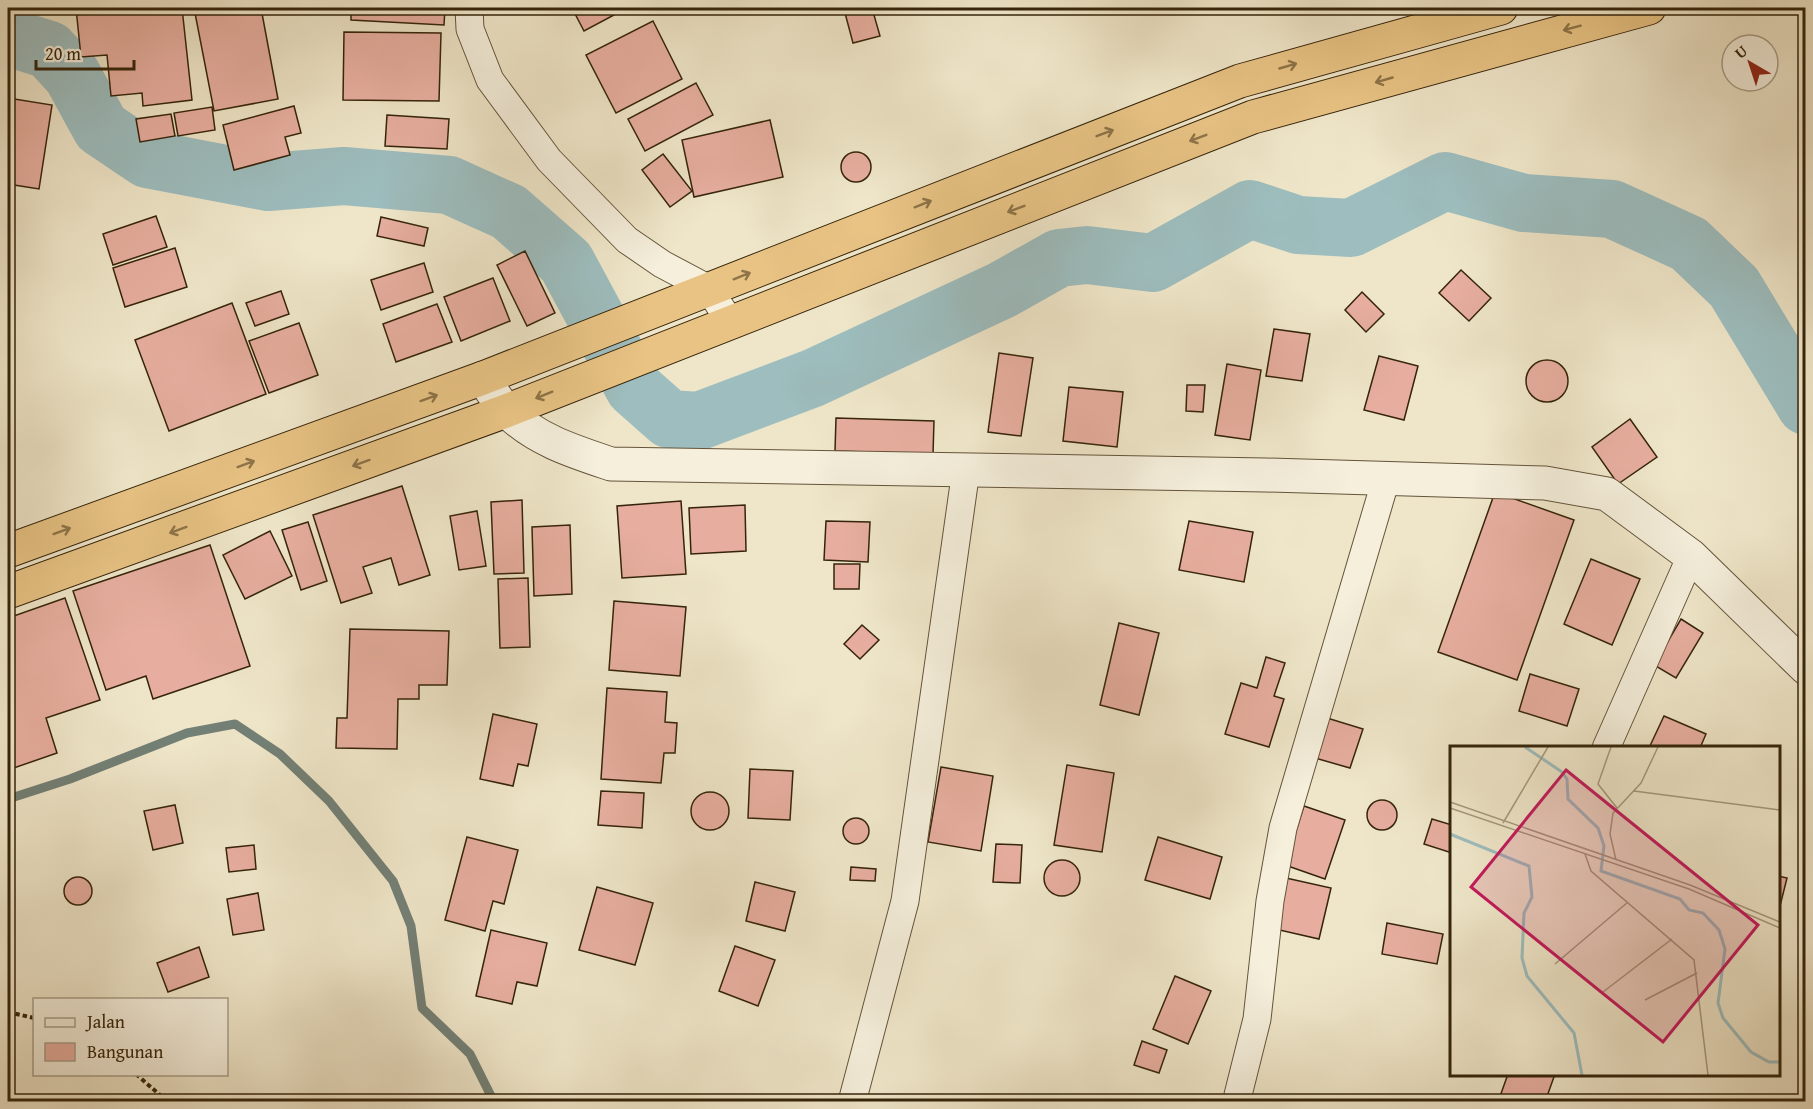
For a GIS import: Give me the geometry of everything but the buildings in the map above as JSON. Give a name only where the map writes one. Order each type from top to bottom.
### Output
[{"type":"highway","points":[[8,551],[483,378],[1240,81],[1501,8]]},
{"type":"highway","points":[[8,592],[506,411],[1252,117],[1649,8]]},
{"type":"street","points":[[469,8],[470,29],[490,80],[549,160],[627,240],[662,264],[709,289],[730,322]]},
{"type":"street","points":[[483,378],[506,411],[559,446],[611,464],[1545,483],[1607,494],[1691,556],[1806,668]]},
{"type":"street","points":[[852,1101],[905,901],[966,470]]},
{"type":"street","points":[[1238,1095],[1257,1019],[1270,901],[1283,828],[1386,479]]},
{"type":"street","points":[[1606,746],[1691,556]]},
{"type":"path","points":[[8,1012],[33,1018]]},
{"type":"path","points":[[138,1076],[160,1096],[162,1101]]},
{"type":"waterway","points":[[8,37],[49,50],[72,75],[101,128],[147,159],[268,182],[344,176],[449,185],[509,212],[566,262],[634,388],[669,419],[699,421],[813,378],[1002,290],[1059,258],[1087,255],[1153,263],[1250,209],[1298,225],[1351,228],[1445,181],[1524,203],[1612,209],[1689,244],[1734,287],[1806,406]]},
{"type":"waterway","points":[[8,799],[70,779],[187,733],[235,724],[280,754],[329,801],[393,881],[411,926],[422,1008],[470,1054],[494,1102]]}]
